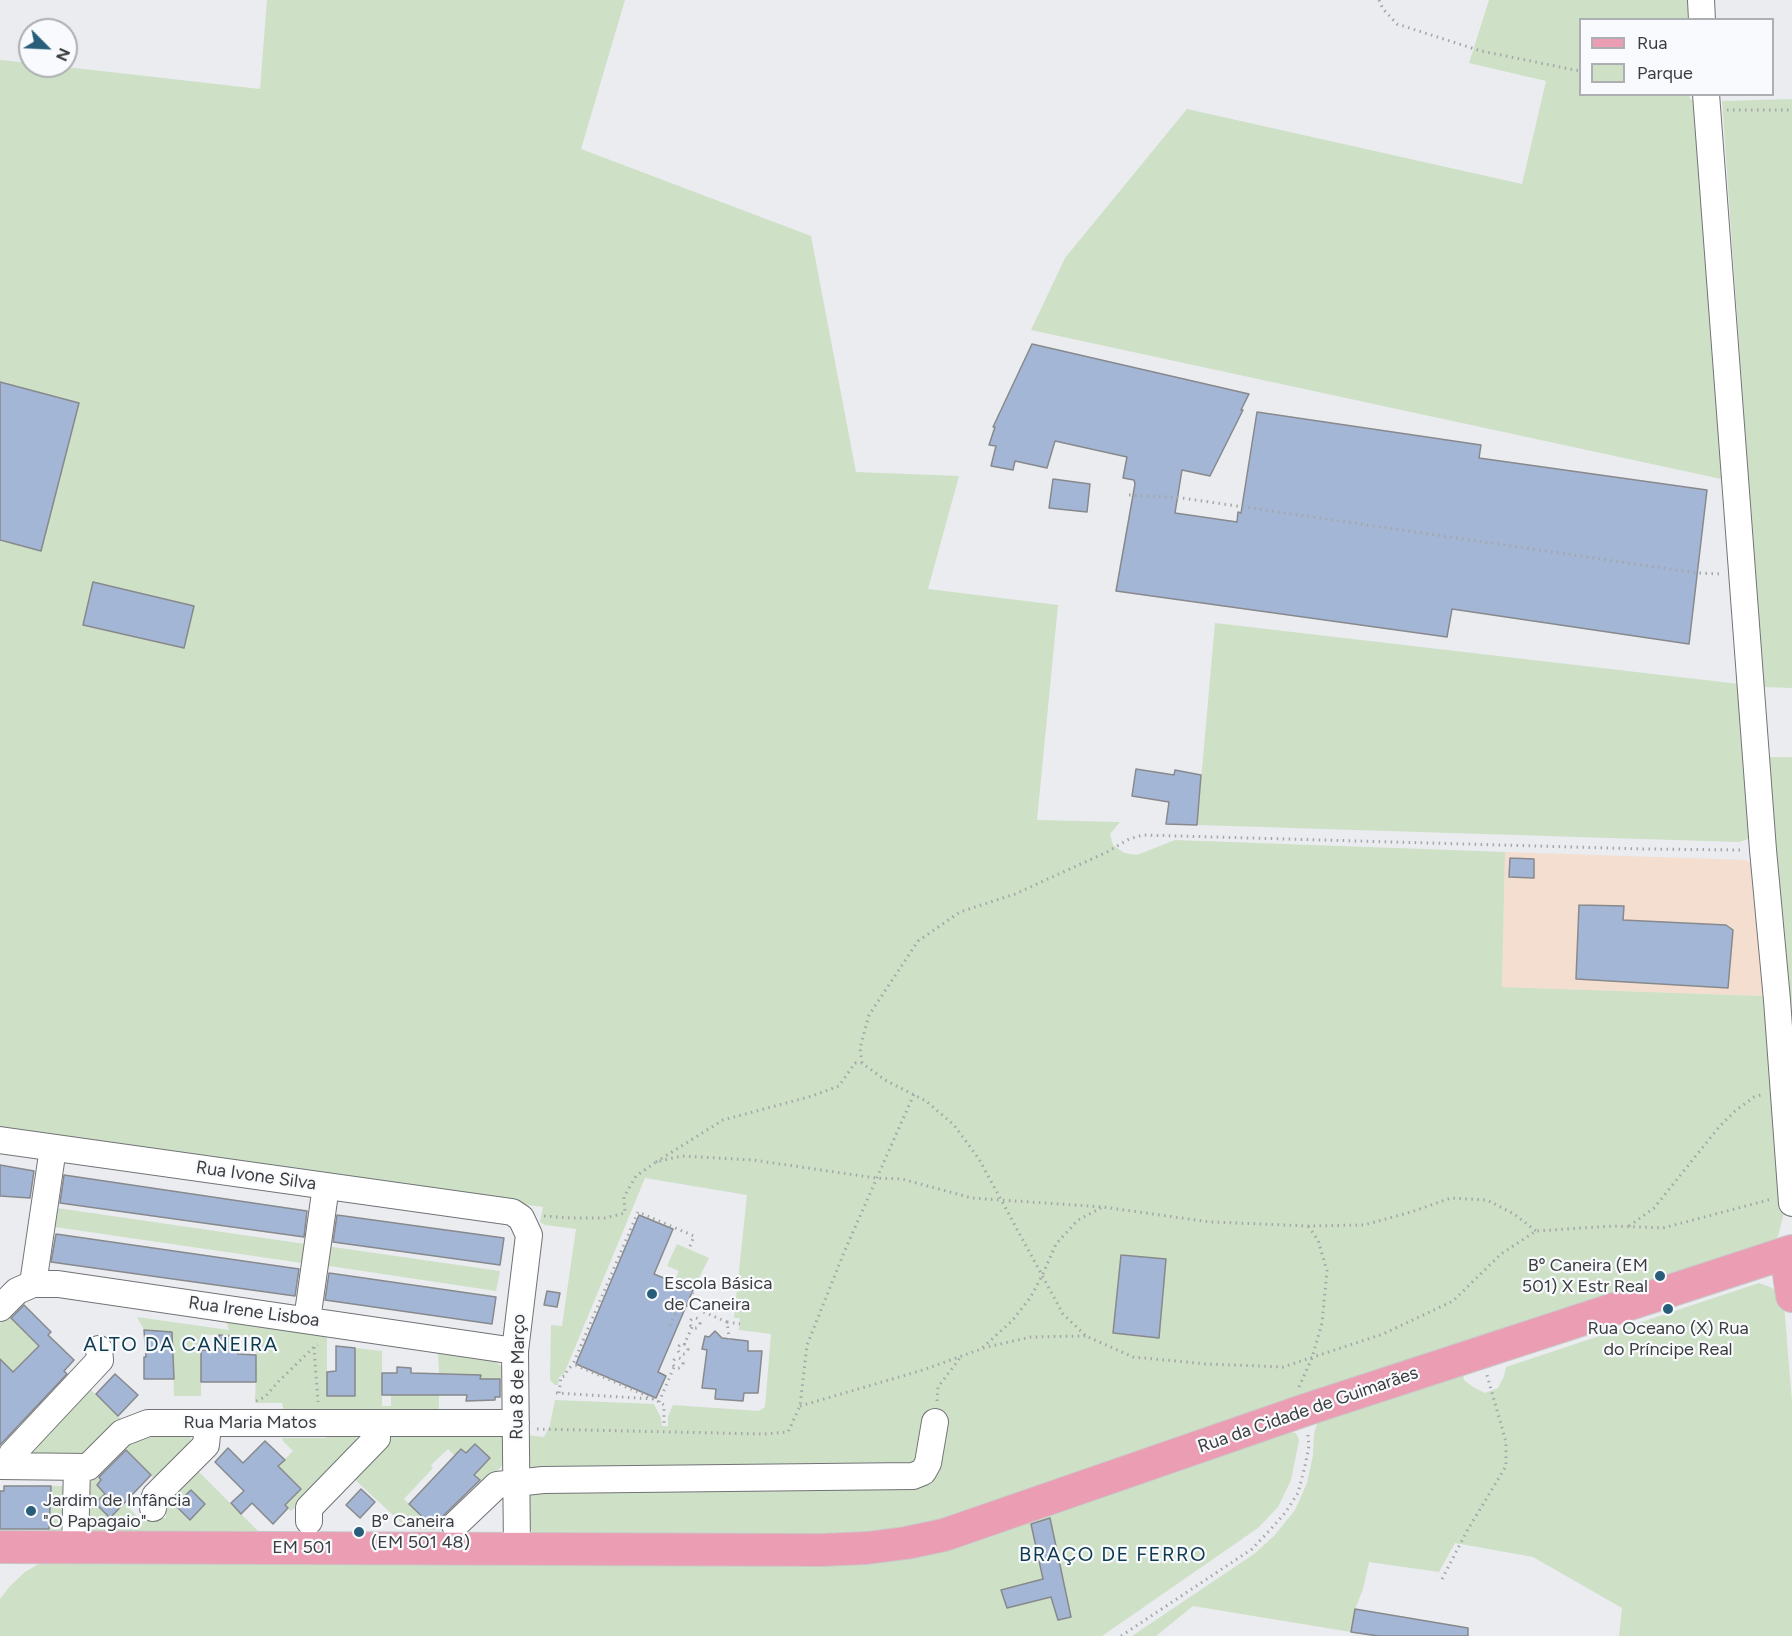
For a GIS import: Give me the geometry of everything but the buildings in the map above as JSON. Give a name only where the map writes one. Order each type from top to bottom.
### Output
[{"type":"main road","points":[[1789,1252],[1792,1296]]},
{"type":"main road","name":"Rua da Cidade de Guimarães","points":[[821,1550],[867,1548],[944,1535],[1305,1410],[1789,1252]]},
{"type":"main road","name":"EM 501","points":[[0,1547],[821,1550]]},
{"type":"main road","points":[[0,1571],[7,1565],[61,1548]]},
{"type":"street","points":[[1701,0],[1702,18]]},
{"type":"street","points":[[1707,102],[1763,850],[1786,1080],[1785,1200]]},
{"type":"street","name":"Rua Ivone Silva","points":[[0,1140],[512,1212]]},
{"type":"street","points":[[0,1308],[18,1291],[33,1284],[53,1148]]},
{"type":"street","points":[[307,1320],[326,1186]]},
{"type":"street","name":"Rua 8 de Março","points":[[512,1212],[521,1218],[529,1235],[515,1351],[517,1549]]},
{"type":"street","name":"Rua Irene Lisboa","points":[[33,1284],[58,1284],[515,1351]]},
{"type":"street","points":[[61,1548],[77,1467],[5,1466],[12,1454],[100,1360],[99,1349]]},
{"type":"street","points":[[455,1525],[497,1485],[516,1482],[913,1476],[923,1472],[928,1463],[935,1413]]},
{"type":"street","name":"Rua Maria Matos","points":[[77,1467],[87,1467],[122,1433],[148,1423],[516,1426]]},
{"type":"street","points":[[153,1508],[155,1496],[206,1445],[208,1423]]},
{"type":"street","points":[[309,1521],[309,1508],[377,1438],[376,1424]]},
{"type":"path","points":[[1379,0],[1383,9],[1397,24],[1480,51],[1579,71]]},
{"type":"path","points":[[1707,102],[1792,110]]},
{"type":"path","points":[[1129,495],[1182,498],[1697,573],[1742,574]]},
{"type":"path","points":[[862,1063],[860,1048],[869,1015],[918,941],[960,912],[1015,894],[1107,852],[1129,839],[1143,835],[1644,849],[1763,850]]},
{"type":"path","points":[[512,1212],[570,1218],[604,1218],[625,1213],[624,1197],[636,1176],[656,1162],[723,1120],[812,1096],[839,1086],[855,1063],[862,1063],[885,1080],[926,1101],[954,1125],[979,1159],[1063,1314],[1086,1336],[1133,1357],[1207,1364],[1283,1367],[1383,1334],[1453,1301],[1501,1254],[1536,1231],[1613,1226],[1663,1228],[1785,1200]]},
{"type":"path","points":[[1627,1227],[1654,1208],[1719,1127],[1735,1111],[1754,1097],[1786,1080]]},
{"type":"path","points":[[516,1426],[764,1434],[788,1432],[800,1406],[807,1345],[876,1178],[914,1094]]},
{"type":"path","points":[[656,1162],[681,1156],[743,1160],[876,1178],[902,1179],[972,1198],[1103,1207],[1210,1222],[1308,1226],[1364,1225],[1451,1198],[1487,1200],[1514,1214],[1536,1231]]},
{"type":"path","points":[[981,1349],[1012,1320],[1030,1298],[1056,1244],[1078,1220],[1103,1207]]},
{"type":"path","points":[[654,1399],[557,1393],[561,1377],[565,1376],[573,1364],[638,1212],[694,1236],[688,1249]]},
{"type":"path","points":[[1121,1636],[1252,1549],[1285,1513],[1298,1493],[1309,1446],[1305,1410],[1298,1389],[1312,1358],[1322,1323],[1327,1271],[1318,1240],[1308,1226]]},
{"type":"path","points":[[696,1284],[687,1305],[727,1322],[740,1324]]},
{"type":"path","points":[[670,1326],[678,1307]]},
{"type":"path","points":[[705,1312],[707,1307]]},
{"type":"path","points":[[674,1367],[682,1366],[678,1347],[684,1345],[692,1326],[691,1320],[696,1317],[699,1310]]},
{"type":"path","points":[[692,1326],[697,1328],[700,1324],[700,1320],[696,1317]]},
{"type":"path","points":[[727,1322],[730,1344]]},
{"type":"path","points":[[800,1406],[923,1370],[981,1349],[1030,1337],[1086,1336]]},
{"type":"path","points":[[256,1401],[265,1397],[314,1347],[323,1342]]},
{"type":"path","points":[[659,1402],[674,1367],[673,1361],[687,1351],[684,1345]]},
{"type":"path","points":[[314,1347],[319,1408]]},
{"type":"path","points":[[1442,1580],[1467,1531],[1506,1466],[1506,1442],[1479,1353]]},
{"type":"path","points":[[935,1413],[938,1387],[961,1356]]},
{"type":"path","points":[[573,1364],[664,1405],[664,1426]]},
{"type":"shaded area","points":[[1505,852],[1747,860],[1752,865],[1763,996],[1502,987]]},
{"type":"green space","points":[[267,0],[625,0],[581,149],[811,236],[856,472],[959,476],[928,589],[1058,605],[1037,820],[1120,822],[1110,834],[1113,845],[1124,853],[1137,855],[1175,840],[1505,852],[1502,987],[1763,996],[1777,1103],[1784,1213],[1778,1236],[1765,1252],[903,1535],[545,1539],[533,1532],[527,1525],[528,1497],[535,1490],[935,1475],[946,1415],[928,1411],[922,1459],[916,1466],[534,1470],[528,1466],[526,1435],[544,1437],[550,1425],[555,1400],[654,1404],[662,1426],[668,1426],[668,1416],[673,1405],[759,1411],[765,1407],[771,1334],[739,1330],[740,1318],[734,1318],[747,1195],[645,1178],[564,1374],[559,1377],[558,1385],[555,1385],[550,1380],[551,1325],[562,1326],[576,1229],[545,1225],[540,1222],[543,1207],[0,1129],[0,60],[18,62],[18,78],[78,78],[78,68],[260,89]]},
{"type":"green space","points":[[1489,0],[1690,0],[1691,18],[1579,18],[1579,96],[1689,96],[1695,101],[1726,480],[1031,330],[1065,258],[1187,109],[1522,184],[1546,81],[1469,63]]},
{"type":"green space","points":[[1792,99],[1792,688],[1763,687],[1722,101]]},
{"type":"green space","points":[[1215,623],[1739,684],[1751,838],[1739,842],[1197,825]]},
{"type":"green space","points":[[1769,757],[1792,757],[1792,1059],[1773,826]]},
{"type":"green space","points":[[50,1207],[312,1245],[309,1264],[48,1226]]},
{"type":"green space","points":[[677,1244],[709,1258],[693,1290],[674,1282],[679,1271],[667,1266]]},
{"type":"green space","points":[[326,1246],[500,1271],[496,1291],[323,1265]]},
{"type":"green space","points":[[1759,1283],[1778,1292],[1784,1304],[1792,1402],[1792,1636],[1619,1636],[1622,1608],[1533,1557],[1455,1543],[1439,1572],[1369,1562],[1363,1589],[1355,1609],[1351,1632],[1193,1606],[1156,1636],[1132,1636],[1254,1554],[1274,1536],[1295,1510],[1307,1483],[1313,1455],[1314,1434],[1317,1424],[1323,1418],[1463,1372],[1464,1380],[1485,1393],[1498,1388],[1506,1367]]},
{"type":"green space","points":[[8,1315],[38,1346],[13,1372],[43,1402],[29,1415],[0,1386],[0,1323]]},
{"type":"green space","points":[[137,1317],[229,1330],[225,1318],[327,1333],[327,1396],[355,1396],[355,1348],[382,1351],[382,1406],[391,1406],[391,1395],[439,1395],[439,1412],[285,1416],[282,1403],[255,1403],[257,1339],[201,1334],[201,1396],[174,1396],[172,1332],[144,1330]]},
{"type":"green space","points":[[440,1348],[468,1352],[467,1358],[494,1360],[502,1367],[506,1379],[480,1379],[480,1375],[439,1373]]},
{"type":"green space","points":[[87,1386],[121,1419],[87,1455],[34,1458],[32,1441]]},
{"type":"green space","points":[[191,1432],[190,1450],[157,1482],[121,1446],[135,1436]]},
{"type":"green space","points":[[1289,1432],[1296,1433],[1299,1440],[1291,1480],[1278,1507],[1258,1528],[1102,1636],[0,1636],[0,1599],[25,1572],[42,1562],[867,1548]]},
{"type":"green space","points":[[394,1433],[502,1436],[505,1440],[505,1463],[483,1484],[474,1475],[490,1458],[475,1444],[466,1453],[455,1456],[448,1449],[431,1465],[433,1468],[404,1499],[436,1530],[408,1529],[351,1476]]},
{"type":"green space","points":[[328,1434],[356,1434],[356,1449],[291,1511],[285,1505],[278,1466],[293,1451],[282,1438],[326,1438]]},
{"type":"green space","points":[[197,1470],[259,1532],[269,1535],[272,1532],[330,1531],[330,1538],[89,1532],[86,1528],[87,1492],[97,1475],[101,1480],[97,1485],[105,1494],[95,1503],[109,1518],[124,1503],[138,1517],[137,1519],[166,1518],[166,1496]]},
{"type":"green space","points":[[51,1486],[63,1486],[61,1532],[48,1532]]},
{"type":"place","name":"Bº Caneira (EM 501) X Estr Real","points":[[1660,1276]]},
{"type":"place","name":"Escola Básica de Caneira","points":[[652,1294]]},
{"type":"place","name":"Rua Oceano (X) Rua do Príncipe Real","points":[[1668,1309]]},
{"type":"place","name":"Jardim de Infância \"O Papagaio\"","points":[[31,1511]]},
{"type":"place","name":"Bº Caneira (EM 501 48)","points":[[359,1532]]},
{"type":"district","name":"ALTO DA CANEIRA","points":[[181,1345]]},
{"type":"district","name":"BRAÇO DE FERRO","points":[[1113,1555]]}]
